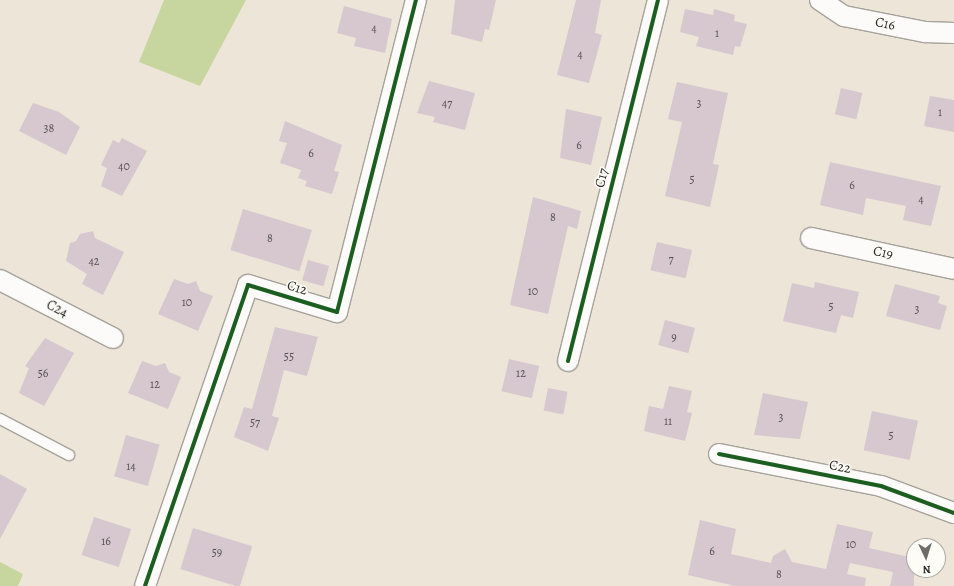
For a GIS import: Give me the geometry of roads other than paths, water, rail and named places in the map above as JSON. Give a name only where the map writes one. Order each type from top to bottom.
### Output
[{"type":"street","name":"C12","points":[[145,586],[248,285],[337,312],[416,0]]},
{"type":"street","name":"C17","points":[[568,361],[658,0]]},
{"type":"street","name":"C16","points":[[820,0],[844,16],[925,32],[954,33]]},
{"type":"street","name":"C19","points":[[811,238],[954,269]]},
{"type":"street","name":"C24","points":[[0,280],[113,338]]},
{"type":"street","name":"C22","points":[[719,454],[881,486],[954,514]]},
{"type":"lane","points":[[0,419],[69,455]]}]
